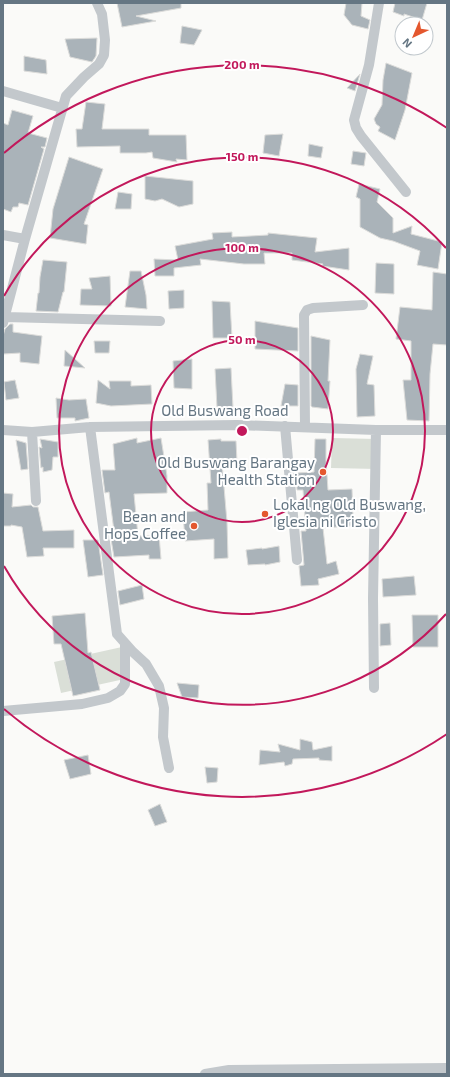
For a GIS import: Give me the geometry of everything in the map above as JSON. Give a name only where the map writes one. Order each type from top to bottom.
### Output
[{"type":"street","points":[[97,3],[102,14],[105,40],[104,55],[99,64],[66,96],[25,239],[4,320],[160,321]]},
{"type":"street","points":[[379,3],[369,65],[354,120],[356,128],[406,192]]},
{"type":"street","points":[[3,91],[62,108]]},
{"type":"street","points":[[3,235],[25,239]]},
{"type":"street","points":[[306,427],[304,315],[307,310],[313,308],[364,305]]},
{"type":"street","name":"Old Buswang Road","points":[[3,430],[32,432],[90,427],[237,425],[376,430],[447,430]]},
{"type":"street","points":[[285,426],[297,560]]},
{"type":"street","points":[[90,427],[117,634],[146,664],[159,686],[164,708],[163,737],[169,768]]},
{"type":"street","points":[[374,688],[373,598],[376,430]]},
{"type":"street","points":[[32,432],[36,501]]},
{"type":"street","points":[[3,711],[82,704],[108,698],[120,691],[125,684],[126,644]]},
{"type":"street","points":[[205,1074],[224,1072],[381,1071],[447,1068]]},
{"type":"shaded area","points":[[332,438],[377,439],[377,469],[331,468]]},
{"type":"shaded area","points":[[122,647],[129,678],[61,693],[54,662]]},
{"type":"building","points":[[117,3],[181,3],[181,8],[136,16],[156,21],[122,27]]},
{"type":"building","points":[[346,3],[362,3],[361,16],[370,20],[368,29],[352,25],[344,15]]},
{"type":"building","points":[[395,3],[427,3],[423,16],[410,16],[404,14],[404,16],[393,12]]},
{"type":"building","points":[[182,26],[202,30],[194,45],[180,43]]},
{"type":"building","points":[[97,38],[96,56],[92,62],[70,57],[65,39]]},
{"type":"building","points":[[24,56],[46,60],[47,74],[24,71]]},
{"type":"building","points":[[386,63],[412,73],[405,110],[395,140],[378,131],[380,127],[376,124],[374,119],[382,105],[383,80]]},
{"type":"building","points":[[360,74],[355,91],[347,88]]},
{"type":"building","points":[[86,102],[105,104],[102,129],[149,129],[149,135],[186,135],[187,160],[176,159],[177,162],[153,158],[152,152],[120,153],[120,146],[77,147],[76,129],[82,129]]},
{"type":"building","points":[[12,110],[33,116],[28,133],[47,138],[45,147],[41,147],[44,149],[28,205],[19,203],[18,207],[13,207],[11,212],[3,209],[3,123],[8,125]]},
{"type":"building","points":[[283,134],[279,156],[263,153],[265,135]]},
{"type":"building","points":[[309,144],[323,147],[321,158],[308,156]]},
{"type":"building","points":[[353,151],[366,153],[364,166],[351,164]]},
{"type":"building","points":[[69,157],[103,169],[84,224],[88,225],[86,244],[50,238],[53,209]]},
{"type":"building","points":[[145,176],[193,181],[193,204],[179,207],[162,199],[155,201],[145,199]]},
{"type":"building","points":[[359,184],[380,189],[377,202],[393,218],[393,233],[412,226],[411,234],[442,242],[438,269],[417,265],[420,251],[380,238],[360,227],[360,199],[356,197]]},
{"type":"building","points":[[118,192],[132,194],[131,209],[115,209]]},
{"type":"building","points":[[232,232],[232,237],[268,235],[268,233],[317,238],[315,252],[349,248],[349,270],[322,266],[323,264],[292,260],[292,253],[264,253],[265,264],[244,264],[200,259],[201,265],[174,268],[174,276],[155,276],[154,259],[178,260],[175,246],[213,239],[212,233]]},
{"type":"building","points":[[43,260],[67,262],[64,292],[58,312],[36,311]]},
{"type":"building","points":[[376,263],[394,264],[394,294],[375,293]]},
{"type":"building","points":[[130,271],[141,271],[147,309],[125,307]]},
{"type":"building","points":[[433,272],[447,274],[447,345],[433,344],[430,374],[429,421],[407,420],[403,380],[411,380],[411,341],[396,339],[400,307],[432,310]]},
{"type":"building","points":[[110,276],[111,306],[80,305],[81,289],[92,289],[89,278]]},
{"type":"building","points":[[184,290],[184,308],[169,309],[168,291]]},
{"type":"building","points":[[212,301],[230,302],[232,338],[213,338]]},
{"type":"building","points":[[255,321],[298,328],[298,351],[255,349]]},
{"type":"building","points":[[10,324],[13,324],[13,332],[42,336],[39,364],[20,362],[20,353],[3,354],[3,336],[5,329]]},
{"type":"building","points":[[311,336],[330,340],[328,409],[311,406]]},
{"type":"building","points":[[94,341],[110,341],[109,353],[95,353]]},
{"type":"building","points":[[65,350],[85,368],[64,366]]},
{"type":"building","points":[[360,354],[373,356],[367,384],[374,385],[375,416],[357,417],[356,369]]},
{"type":"building","points":[[192,359],[192,389],[174,388],[173,361]]},
{"type":"building","points":[[231,368],[233,408],[217,408],[215,369]]},
{"type":"building","points":[[15,380],[19,398],[6,400],[4,382]]},
{"type":"building","points":[[98,380],[110,389],[109,381],[131,381],[131,386],[151,385],[152,404],[111,406],[96,403]]},
{"type":"building","points":[[285,384],[298,385],[298,406],[281,406]]},
{"type":"building","points":[[56,398],[69,400],[86,399],[89,418],[75,421],[75,418],[57,418]]},
{"type":"building","points":[[137,438],[137,443],[161,438],[167,476],[167,493],[134,494],[138,536],[159,535],[161,559],[149,559],[149,555],[114,557],[111,539],[115,539],[109,492],[105,493],[102,470],[115,470],[113,444]]},
{"type":"building","points":[[40,439],[58,442],[58,457],[53,457],[52,470],[43,472],[43,467],[41,468],[39,447],[42,448]]},
{"type":"building","points":[[221,439],[221,441],[236,441],[237,462],[222,463],[227,522],[228,558],[214,559],[214,539],[185,541],[183,512],[208,510],[207,483],[211,483],[208,440]]},
{"type":"building","points":[[315,439],[326,439],[328,490],[352,489],[353,516],[352,526],[323,528],[327,564],[336,561],[339,574],[318,579],[319,585],[301,586],[299,566],[304,565],[301,531],[306,531],[303,490],[297,490],[296,473],[314,472]]},
{"type":"building","points":[[16,440],[26,443],[28,469],[21,470]]},
{"type":"building","points":[[3,493],[13,494],[12,507],[31,505],[33,507],[38,507],[43,531],[74,530],[74,548],[43,548],[44,556],[27,557],[22,527],[11,525],[3,526]]},
{"type":"building","points":[[83,540],[98,540],[103,575],[88,577]]},
{"type":"building","points":[[279,546],[280,562],[265,565],[248,565],[246,550]]},
{"type":"building","points":[[414,576],[416,595],[383,597],[382,579]]},
{"type":"building","points":[[142,585],[144,599],[120,605],[118,591]]},
{"type":"building","points":[[85,613],[88,653],[91,652],[100,690],[73,696],[61,644],[54,644],[52,616]]},
{"type":"building","points":[[412,615],[438,615],[438,647],[413,647]]},
{"type":"building","points":[[390,623],[391,645],[380,646],[380,624]]},
{"type":"building","points":[[177,683],[199,685],[198,698],[182,697]]},
{"type":"building","points":[[300,739],[312,742],[313,750],[332,746],[332,761],[319,760],[319,758],[293,759],[292,764],[285,766],[284,762],[259,765],[260,750],[280,752],[278,744],[300,750]]},
{"type":"building","points":[[88,755],[91,774],[70,779],[64,760]]},
{"type":"building","points":[[205,767],[218,768],[217,782],[207,783]]},
{"type":"building","points":[[160,804],[167,822],[155,826],[148,810]]},
{"type":"place","name":"Old Buswang Barangay Health Station","points":[[323,472]]},
{"type":"place","name":"Lokal ng Old Buswang, Iglesia ni Cristo","points":[[265,514]]},
{"type":"place","name":"Bean and Hops Coffee","points":[[194,526]]}]
